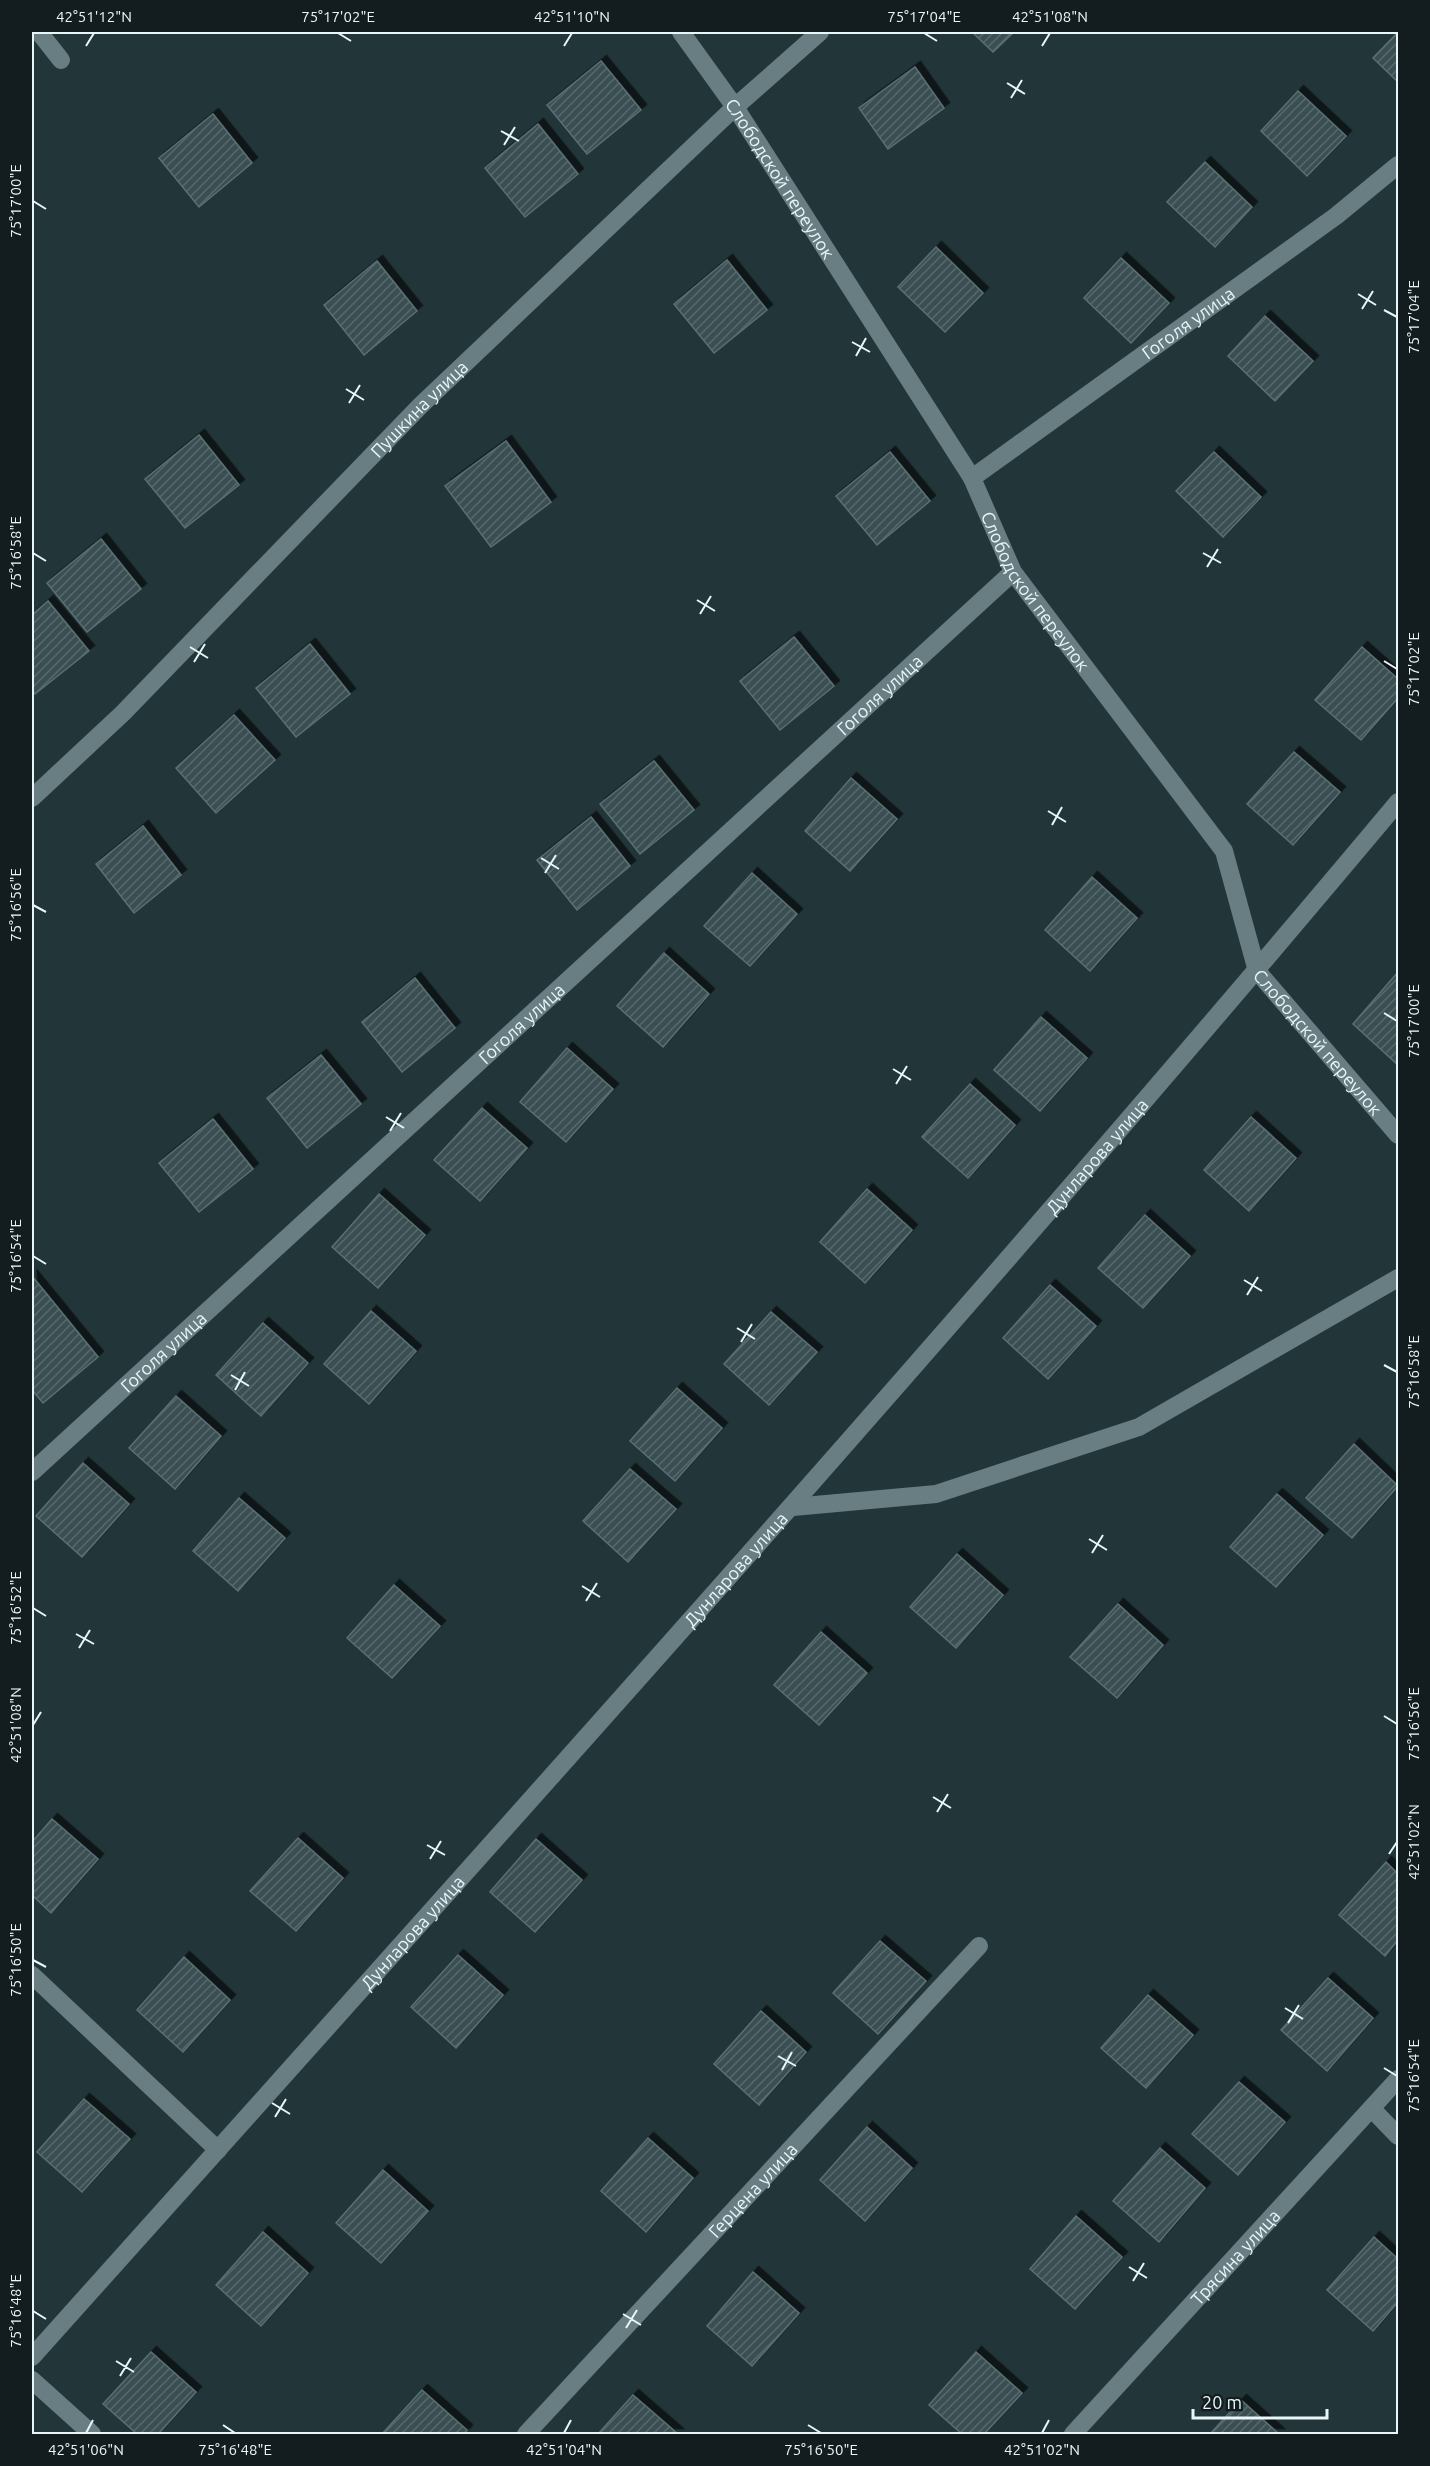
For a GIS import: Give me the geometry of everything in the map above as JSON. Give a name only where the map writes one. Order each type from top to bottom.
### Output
[{"type":"street","points":[[39,32],[61,60]]},
{"type":"street","name":"Слободской переулок","points":[[681,32],[735,107],[972,478],[1013,573],[1224,851],[1257,971],[1398,1135]]},
{"type":"street","name":"Пушкина улица","points":[[32,798],[123,713],[421,405],[735,107],[820,32]]},
{"type":"street","name":"Гоголя улица","points":[[972,478],[1336,216],[1398,165]]},
{"type":"street","name":"Гоголя улица","points":[[32,1472],[1013,573]]},
{"type":"street","name":"Дунларова улица","points":[[32,2357],[793,1507],[1257,971],[1398,802]]},
{"type":"street","name":"Дунларова улица","points":[[793,1507],[936,1494],[1139,1427],[1398,1278]]},
{"type":"street","name":"Герцена улица","points":[[526,2434],[979,1946]]},
{"type":"street","points":[[32,1975],[218,2150]]},
{"type":"street","name":"Трясина улица","points":[[1072,2434],[1398,2079]]},
{"type":"street","points":[[1372,2109],[1398,2136]]},
{"type":"street","points":[[32,2380],[92,2434]]},
{"type":"building","points":[[972,32],[1014,32],[993,52]]},
{"type":"building","points":[[1398,32],[1398,82],[1373,58]]},
{"type":"building","points":[[601,61],[641,110],[587,154],[547,105]]},
{"type":"building","points":[[915,67],[944,108],[888,149],[859,108]]},
{"type":"building","points":[[1298,91],[1346,136],[1307,176],[1261,131]]},
{"type":"building","points":[[213,114],[252,163],[199,207],[159,158]]},
{"type":"building","points":[[538,124],[578,174],[525,217],[485,168]]},
{"type":"building","points":[[1205,162],[1252,207],[1215,247],[1167,202]]},
{"type":"building","points":[[936,247],[983,293],[945,332],[898,287]]},
{"type":"building","points":[[1121,258],[1169,303],[1131,343],[1084,298]]},
{"type":"building","points":[[727,260],[767,310],[714,353],[674,304]]},
{"type":"building","points":[[377,261],[417,311],[364,355],[324,305]]},
{"type":"building","points":[[1265,316],[1313,361],[1275,401],[1228,356]]},
{"type":"building","points":[[199,435],[239,485],[185,528],[145,479]]},
{"type":"building","points":[[506,441],[551,502],[491,547],[445,486]]},
{"type":"building","points":[[890,452],[930,501],[877,545],[836,496]]},
{"type":"building","points":[[1214,452],[1261,497],[1223,537],[1176,491]]},
{"type":"building","points":[[101,539],[141,589],[87,632],[47,583]]},
{"type":"building","points":[[48,601],[89,651],[35,694],[32,690],[32,615]]},
{"type":"building","points":[[794,637],[834,686],[780,730],[740,681]]},
{"type":"building","points":[[310,644],[350,694],[296,737],[256,688]]},
{"type":"building","points":[[1362,647],[1398,679],[1398,698],[1361,740],[1315,700]]},
{"type":"building","points":[[234,715],[275,760],[216,813],[176,768]]},
{"type":"building","points":[[1294,752],[1340,792],[1293,845],[1247,804]]},
{"type":"building","points":[[654,761],[694,810],[640,854],[600,804]]},
{"type":"building","points":[[851,778],[897,819],[850,871],[805,831]]},
{"type":"building","points":[[591,817],[630,866],[577,910],[537,860]]},
{"type":"building","points":[[143,826],[181,875],[134,913],[96,864]]},
{"type":"building","points":[[752,873],[797,914],[750,966],[704,926]]},
{"type":"building","points":[[1092,877],[1137,918],[1090,971],[1045,930]]},
{"type":"building","points":[[664,953],[709,994],[663,1047],[617,1006]]},
{"type":"building","points":[[1398,972],[1398,1065],[1353,1024]]},
{"type":"building","points":[[415,978],[455,1028],[402,1072],[362,1022]]},
{"type":"building","points":[[1041,1017],[1087,1058],[1040,1111],[994,1070]]},
{"type":"building","points":[[567,1048],[613,1089],[566,1142],[520,1102]]},
{"type":"building","points":[[321,1055],[361,1104],[307,1148],[267,1098]]},
{"type":"building","points":[[970,1084],[1015,1125],[968,1178],[922,1137]]},
{"type":"building","points":[[482,1108],[527,1148],[480,1201],[434,1160]]},
{"type":"building","points":[[1251,1117],[1296,1158],[1249,1211],[1204,1170]]},
{"type":"building","points":[[213,1119],[253,1169],[199,1212],[159,1163]]},
{"type":"building","points":[[867,1189],[912,1230],[865,1283],[820,1242]]},
{"type":"building","points":[[379,1194],[425,1235],[378,1288],[332,1247]]},
{"type":"building","points":[[1145,1215],[1190,1256],[1143,1308],[1098,1268]]},
{"type":"building","points":[[32,1276],[98,1357],[43,1403],[32,1390]]},
{"type":"building","points":[[1050,1285],[1096,1326],[1048,1379],[1003,1338]]},
{"type":"building","points":[[371,1311],[416,1351],[369,1404],[324,1364]]},
{"type":"building","points":[[771,1312],[817,1352],[769,1405],[724,1364]]},
{"type":"building","points":[[263,1323],[308,1363],[261,1416],[216,1375]]},
{"type":"building","points":[[677,1388],[722,1428],[675,1481],[630,1441]]},
{"type":"building","points":[[176,1396],[221,1436],[175,1489],[129,1448]]},
{"type":"building","points":[[1354,1444],[1398,1486],[1352,1538],[1306,1498]]},
{"type":"building","points":[[83,1463],[129,1504],[82,1557],[36,1516]]},
{"type":"building","points":[[630,1469],[676,1509],[628,1562],[583,1521]]},
{"type":"building","points":[[1277,1494],[1323,1535],[1276,1587],[1230,1547]]},
{"type":"building","points":[[239,1498],[285,1538],[238,1591],[193,1551]]},
{"type":"building","points":[[957,1554],[1003,1595],[956,1648],[910,1607]]},
{"type":"building","points":[[394,1585],[440,1626],[392,1678],[347,1638]]},
{"type":"building","points":[[1118,1604],[1163,1645],[1117,1698],[1070,1657]]},
{"type":"building","points":[[821,1632],[867,1673],[819,1725],[774,1685]]},
{"type":"building","points":[[52,1819],[98,1859],[51,1913],[32,1895],[32,1842]]},
{"type":"building","points":[[298,1838],[343,1878],[296,1931],[250,1891]]},
{"type":"building","points":[[536,1839],[582,1880],[535,1932],[490,1892]]},
{"type":"building","points":[[1386,1862],[1398,1874],[1398,1940],[1385,1956],[1339,1915]]},
{"type":"building","points":[[880,1941],[926,1981],[878,2034],[833,1993]]},
{"type":"building","points":[[458,1955],[503,1995],[456,2048],[411,2007]]},
{"type":"building","points":[[184,1957],[230,2000],[183,2052],[137,2010]]},
{"type":"building","points":[[1328,1978],[1373,2018],[1327,2071],[1281,2030]]},
{"type":"building","points":[[1148,1995],[1193,2035],[1146,2088],[1101,2048]]},
{"type":"building","points":[[761,2011],[806,2052],[759,2105],[714,2064]]},
{"type":"building","points":[[1239,2082],[1285,2122],[1238,2175],[1192,2134]]},
{"type":"building","points":[[84,2099],[130,2139],[82,2192],[37,2152]]},
{"type":"building","points":[[867,2127],[912,2168],[865,2221],[820,2180]]},
{"type":"building","points":[[648,2138],[693,2178],[646,2232],[601,2191]]},
{"type":"building","points":[[1160,2148],[1205,2188],[1159,2242],[1113,2201]]},
{"type":"building","points":[[383,2170],[428,2211],[381,2263],[336,2223]]},
{"type":"building","points":[[1076,2216],[1122,2257],[1075,2309],[1030,2269]]},
{"type":"building","points":[[263,2232],[308,2273],[261,2326],[216,2285]]},
{"type":"building","points":[[1374,2237],[1398,2259],[1398,2302],[1373,2331],[1327,2290]]},
{"type":"building","points":[[753,2272],[799,2313],[752,2366],[707,2326]]},
{"type":"building","points":[[151,2352],[196,2392],[158,2434],[137,2434],[103,2404]]},
{"type":"building","points":[[976,2352],[1022,2393],[984,2434],[962,2434],[929,2405]]},
{"type":"building","points":[[422,2390],[467,2430],[464,2434],[382,2434]]},
{"type":"building","points":[[633,2395],[678,2434],[598,2434]]},
{"type":"building","points":[[1241,2400],[1279,2434],[1210,2434]]}]
